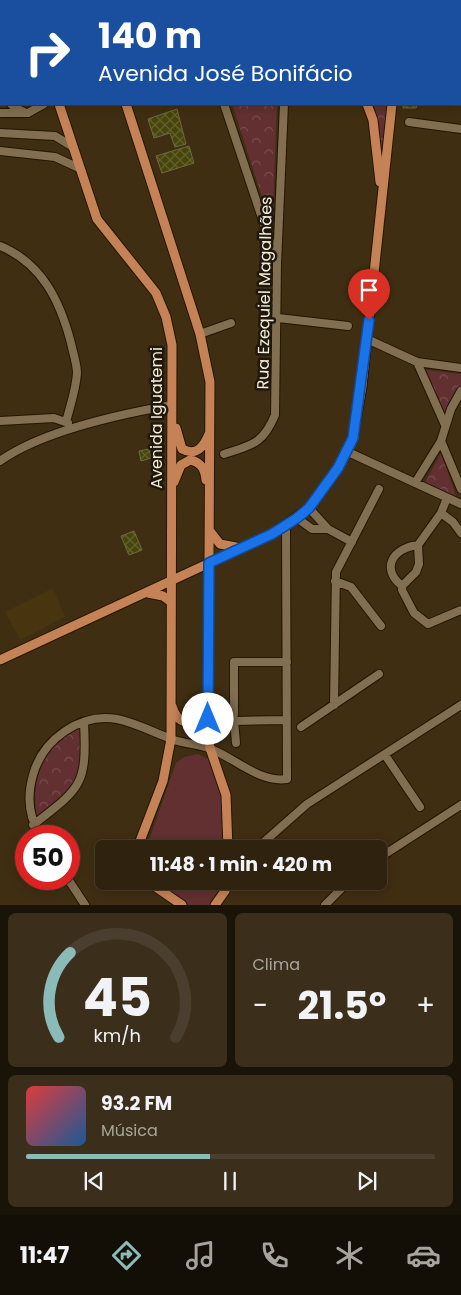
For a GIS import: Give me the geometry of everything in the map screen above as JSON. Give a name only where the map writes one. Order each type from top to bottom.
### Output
[{"type":"main road","name":"Avenida Iguatemi","points":[[60,105],[79,168],[97,219],[151,285],[160,303],[172,344],[171,739],[163,781],[140,840]]},
{"type":"main road","points":[[126,105],[200,334],[210,382],[208,708],[210,748],[226,795],[228,840]]},
{"type":"main road","points":[[367,105],[378,151],[382,206]]},
{"type":"main road","points":[[0,660],[244,548],[286,526],[309,508],[348,452],[353,438],[367,339],[392,105]]},
{"type":"main road","points":[[172,407],[179,443],[186,452],[198,451],[203,447],[211,430]]},
{"type":"main road","points":[[172,490],[181,465],[186,461],[194,461],[204,469],[208,500]]},
{"type":"main road","points":[[209,530],[220,544],[244,548]]},
{"type":"main road","points":[[146,593],[159,595],[171,602]]},
{"type":"main road","points":[[171,698],[173,710],[179,718],[188,723],[197,721],[208,708]]},
{"type":"main road","points":[[160,890],[180,904]]},
{"type":"main road","points":[[215,905],[224,890]]},
{"type":"street","points":[[11,105],[28,113]]},
{"type":"street","points":[[0,113],[28,113],[42,105]]},
{"type":"street","points":[[224,105],[277,264]]},
{"type":"street","name":"Rua Ezequiel Magalhães","points":[[224,454],[258,442],[268,432],[275,416],[278,318],[277,264],[284,105]]},
{"type":"street","points":[[408,122],[461,129]]},
{"type":"street","points":[[0,132],[55,136],[73,147]]},
{"type":"street","points":[[0,151],[56,157],[79,168]]},
{"type":"street","points":[[0,246],[16,253],[34,268],[44,278],[59,303],[77,372],[66,422]]},
{"type":"street","points":[[278,318],[348,326]]},
{"type":"street","points":[[200,334],[231,323]]},
{"type":"street","points":[[367,339],[417,362],[461,368]]},
{"type":"street","points":[[417,362],[445,425]]},
{"type":"street","points":[[415,483],[441,441],[450,409],[461,391]]},
{"type":"street","points":[[0,461],[32,443],[76,429],[139,411],[172,407]]},
{"type":"street","points":[[0,422],[54,418],[66,422],[76,429]]},
{"type":"street","points":[[441,441],[461,489]]},
{"type":"street","points":[[348,452],[461,504]]},
{"type":"street","points":[[334,705],[335,581],[340,563],[379,489]]},
{"type":"street","points":[[447,498],[441,513],[418,545],[399,552],[392,559],[390,568],[392,575],[402,586],[414,613],[428,624],[461,610]]},
{"type":"street","points":[[309,508],[328,529],[352,542]]},
{"type":"street","points":[[441,513],[453,522],[461,533]]},
{"type":"street","points":[[297,518],[303,525],[312,529],[328,529]]},
{"type":"street","points":[[33,825],[29,790],[38,764],[56,737],[84,722],[108,718],[119,720],[171,739],[210,748],[269,779],[287,779],[286,526]]},
{"type":"street","points":[[402,586],[416,572],[419,564],[418,545]]},
{"type":"street","points":[[335,581],[351,587],[381,626]]},
{"type":"street","points":[[234,714],[234,662],[287,662]]},
{"type":"street","points":[[301,727],[379,674]]},
{"type":"street","points":[[266,840],[308,804],[461,705]]},
{"type":"street","points":[[236,743],[234,721],[287,720]]},
{"type":"street","points":[[33,825],[70,795],[79,784],[84,769],[84,722]]},
{"type":"street","points":[[385,755],[420,807]]},
{"type":"street","points":[[387,853],[461,805]]},
{"type":"street","points":[[75,890],[84,905]]},
{"type":"street","points":[[325,905],[340,890]]},
{"type":"shaded area","points":[[53,588],[65,617],[20,640],[5,612]]},
{"type":"green space","points":[[232,105],[277,105],[273,210],[265,206]]},
{"type":"green space","points":[[371,105],[389,105],[383,167]]},
{"type":"green space","points":[[425,370],[461,374],[461,386],[444,412]]},
{"type":"green space","points":[[441,453],[456,496],[425,483]]},
{"type":"green space","points":[[81,728],[82,759],[76,781],[62,799],[37,816],[36,789],[42,763],[58,742],[68,734]]},
{"type":"green space","points":[[198,754],[210,760],[223,792],[224,840],[149,840],[176,763],[184,757]]},
{"type":"green space","points":[[167,890],[221,890],[212,905],[187,905]]},
{"type":"building","points":[[404,105],[417,105],[416,108],[403,108]]},
{"type":"building","points":[[177,109],[186,144],[175,147],[170,133],[154,138],[148,119]]},
{"type":"building","points":[[189,146],[194,163],[162,173],[156,156]]},
{"type":"building","points":[[149,449],[151,458],[141,461],[139,451]]},
{"type":"building","points":[[134,531],[142,550],[129,555],[121,536]]},
{"type":"route","points":[[208,719],[209,563],[272,534],[297,518],[309,508],[338,468],[348,452],[353,438],[362,386],[369,320]]}]
